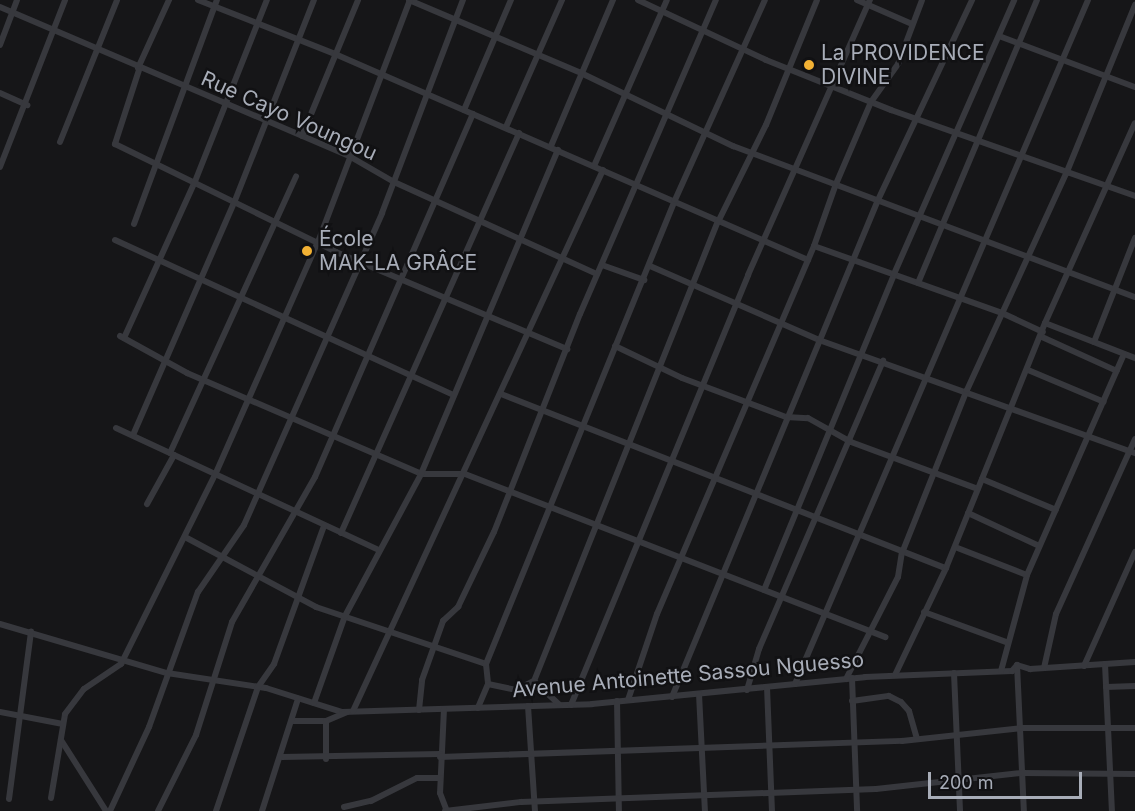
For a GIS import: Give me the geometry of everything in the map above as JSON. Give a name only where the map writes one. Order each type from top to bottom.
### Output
[{"type":"street","points":[[0,45],[17,0]]},
{"type":"street","points":[[0,167],[27,105],[65,0]]},
{"type":"street","points":[[60,142],[99,51],[117,0]]},
{"type":"street","points":[[169,0],[139,69],[114,140],[154,166],[359,261],[486,318],[567,349]]},
{"type":"street","points":[[198,0],[257,26],[336,54],[379,76],[551,146],[636,186],[675,200],[718,222],[808,260]]},
{"type":"street","points":[[134,224],[182,87],[217,0]]},
{"type":"street","points":[[267,0],[194,184],[161,260],[122,337],[166,360],[292,418],[421,474],[465,474],[720,575],[886,637]]},
{"type":"street","points":[[133,435],[234,203],[314,0]]},
{"type":"street","points":[[302,136],[358,0]]},
{"type":"street","points":[[51,798],[63,724],[80,694],[123,659],[215,475],[318,242],[409,0],[453,22],[624,93],[705,134],[749,152],[1135,297]]},
{"type":"street","points":[[108,811],[149,728],[198,592],[244,525],[292,418],[324,339],[394,182],[424,93],[463,0]]},
{"type":"street","points":[[464,110],[511,0]]},
{"type":"street","points":[[506,128],[562,0]]},
{"type":"street","points":[[551,146],[613,0]]},
{"type":"street","points":[[638,0],[786,68],[914,119],[1021,153],[1040,166],[1135,196]]},
{"type":"street","points":[[594,166],[624,93],[667,0]]},
{"type":"street","points":[[419,710],[420,687],[443,621],[458,607],[510,492],[597,274],[716,0]]},
{"type":"street","points":[[478,708],[488,684],[486,664],[552,509],[675,200],[765,0]]},
{"type":"street","points":[[488,684],[516,690],[534,681],[594,525],[718,222],[749,152],[766,125],[786,68],[817,0]]},
{"type":"street","points":[[857,0],[869,2],[912,24]]},
{"type":"street","points":[[628,700],[681,559],[814,246],[836,184],[871,102],[893,75],[922,0]]},
{"type":"street","points":[[672,697],[753,495],[878,200],[914,119],[939,76],[972,0]]},
{"type":"street","points":[[764,590],[863,355],[894,274],[922,216],[1014,0]]},
{"type":"street","points":[[918,283],[1037,0]]},
{"type":"street","points":[[795,684],[827,614],[958,297],[1088,0]]},
{"type":"street","points":[[571,705],[636,540],[671,462],[793,169],[869,2]]},
{"type":"street","points":[[857,811],[849,679],[868,630],[898,577],[902,553],[936,475],[967,390],[1026,256],[1066,174],[1135,5]]},
{"type":"street","name":"Rue Cayo Voungou","points":[[0,7],[264,123],[349,156],[394,182],[436,202],[597,274]]},
{"type":"street","points":[[999,36],[1135,87]]},
{"type":"street","points":[[0,93],[27,105]]},
{"type":"street","points":[[158,811],[196,735],[232,622],[297,513],[403,280],[473,114]]},
{"type":"street","points":[[895,675],[946,568],[1043,334],[1045,323],[1135,123]]},
{"type":"street","points":[[341,533],[379,454],[444,298],[519,133]]},
{"type":"street","points":[[314,703],[345,616],[421,474],[486,318],[523,239],[558,150]]},
{"type":"street","points":[[292,721],[326,721],[350,712],[465,474],[603,170]]},
{"type":"street","points":[[147,504],[278,223],[296,176]]},
{"type":"street","points":[[1094,342],[1135,238]]},
{"type":"street","points":[[115,240],[161,260],[284,321],[453,395]]},
{"type":"street","points":[[814,246],[1002,313],[1117,371]]},
{"type":"street","points":[[602,265],[644,280]]},
{"type":"street","points":[[650,266],[735,306],[819,340],[967,390],[1133,452]]},
{"type":"street","points":[[1045,323],[1135,358]]},
{"type":"street","points":[[615,346],[702,385],[786,417],[808,418],[851,442],[978,489]]},
{"type":"street","points":[[1001,671],[1006,642],[1027,575],[1124,354]]},
{"type":"street","points":[[747,690],[759,649],[851,442],[883,362]]},
{"type":"street","points":[[1028,370],[1104,402]]},
{"type":"street","points":[[501,394],[816,520],[946,568]]},
{"type":"street","points":[[116,428],[256,496],[379,550]]},
{"type":"street","points":[[1044,668],[1056,614],[1133,452],[1135,440]]},
{"type":"street","points":[[982,479],[1056,510]]},
{"type":"street","points":[[968,513],[1039,546]]},
{"type":"street","points":[[216,811],[258,687],[273,664],[324,526]]},
{"type":"street","points":[[185,537],[223,555],[297,599],[486,664]]},
{"type":"street","points":[[955,547],[1027,575]]},
{"type":"street","points":[[1084,666],[1135,552]]},
{"type":"street","points":[[924,612],[1006,642]]},
{"type":"street","name":"Avenue Antoinette Sassou Nguesso","points":[[0,624],[31,631],[167,673],[213,682],[258,687],[350,712],[571,705],[895,675],[1001,671],[1017,665],[1044,668],[1135,662]]},
{"type":"street","points":[[9,799],[17,716],[31,631]]},
{"type":"street","points":[[1105,664],[1112,811]]},
{"type":"street","points":[[1017,665],[1024,811]]},
{"type":"street","points":[[954,673],[960,811]]},
{"type":"street","points":[[534,681],[560,705]]},
{"type":"street","points":[[1106,687],[1135,686]]},
{"type":"street","points":[[767,687],[772,811]]},
{"type":"street","points":[[699,694],[705,811]]},
{"type":"street","points":[[852,701],[884,696],[901,702],[909,711],[917,740]]},
{"type":"street","points":[[262,811],[282,757],[298,699]]},
{"type":"street","points":[[617,701],[619,811]]},
{"type":"street","points":[[528,706],[535,811]]},
{"type":"street","points":[[444,709],[440,778],[446,811],[534,801],[772,795],[855,790],[1022,773],[1135,774]]},
{"type":"street","points":[[0,712],[63,724]]},
{"type":"street","points":[[326,721],[326,759]]},
{"type":"street","points":[[282,757],[326,759],[703,750],[917,740],[1021,728],[1135,729]]},
{"type":"street","points":[[61,740],[108,811]]},
{"type":"street","points":[[344,807],[371,801],[417,778],[440,778]]},
{"type":"place","name":"La PROVIDENCE DIVINE","points":[[809,65]]},
{"type":"place","name":"École MAK-LA GRÂCE","points":[[307,251]]}]
